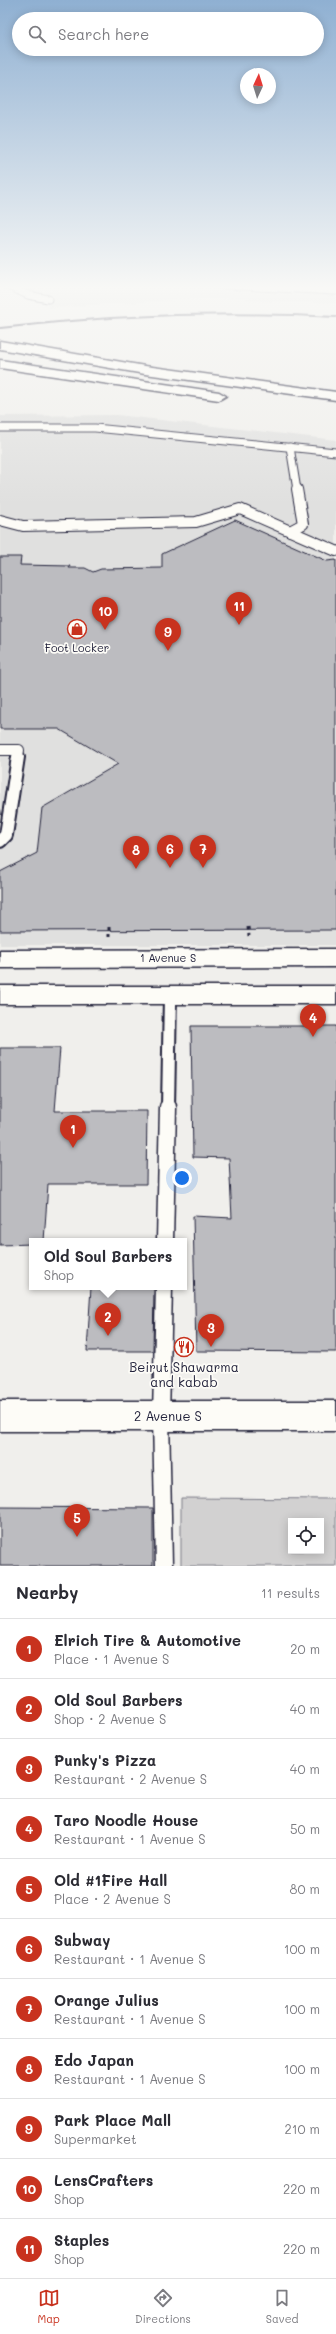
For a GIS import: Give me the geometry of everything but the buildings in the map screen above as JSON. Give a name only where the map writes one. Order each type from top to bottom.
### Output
[{"type":"main road","points":[[65,358],[218,381],[336,396]]},
{"type":"main road","points":[[96,358],[218,381]]},
{"type":"main road","points":[[0,360],[76,373],[336,409]]},
{"type":"main road","points":[[0,364],[165,390],[234,397]]},
{"type":"main road","points":[[264,401],[318,406]]},
{"type":"main road","name":"1 Avenue S","points":[[0,959],[336,958]]},
{"type":"main road","points":[[0,995],[336,995]]},
{"type":"main road","name":"2 Avenue S","points":[[0,1416],[336,1416]]},
{"type":"lane","points":[[0,428],[95,428],[336,452]]},
{"type":"lane","points":[[290,447],[303,524],[290,531]]},
{"type":"lane","points":[[0,520],[23,526],[196,522],[240,509],[336,551]]},
{"type":"lane","points":[[0,750],[19,750],[6,835],[0,841]]},
{"type":"lane","points":[[165,1238],[170,995]]},
{"type":"lane","points":[[164,1290],[161,1416],[164,1566]]},
{"type":"path","points":[[108,941],[109,927]]},
{"type":"path","points":[[248,927],[249,941]]},
{"type":"shaded area","points":[[117,415],[336,440],[336,945],[0,945],[0,416]]},
{"type":"shaded area","points":[[181,1498],[336,1499],[336,1566],[181,1566]]},
{"type":"place","name":"Staples","points":[[239,625]]},
{"type":"place","name":"Foot Locker","points":[[77,629]]},
{"type":"place","name":"LensCrafters","points":[[105,630]]},
{"type":"place","name":"Park Place Mall","points":[[168,651]]},
{"type":"place","name":"Subway","points":[[170,868]]},
{"type":"place","name":"Orange Julius","points":[[203,868]]},
{"type":"place","name":"Edo Japan","points":[[136,869]]},
{"type":"place","name":"Taro Noodle House","points":[[313,1037]]},
{"type":"place","name":"Elrich Tire & Automotive","points":[[73,1148]]},
{"type":"place","name":"Old Soul Barbers","points":[[108,1336]]},
{"type":"place","name":"Beirut Shawarma and kabab","points":[[184,1347]]},
{"type":"place","name":"Punky's Pizza","points":[[211,1347]]},
{"type":"place","name":"Old #1Fire Hall","points":[[77,1537]]}]
